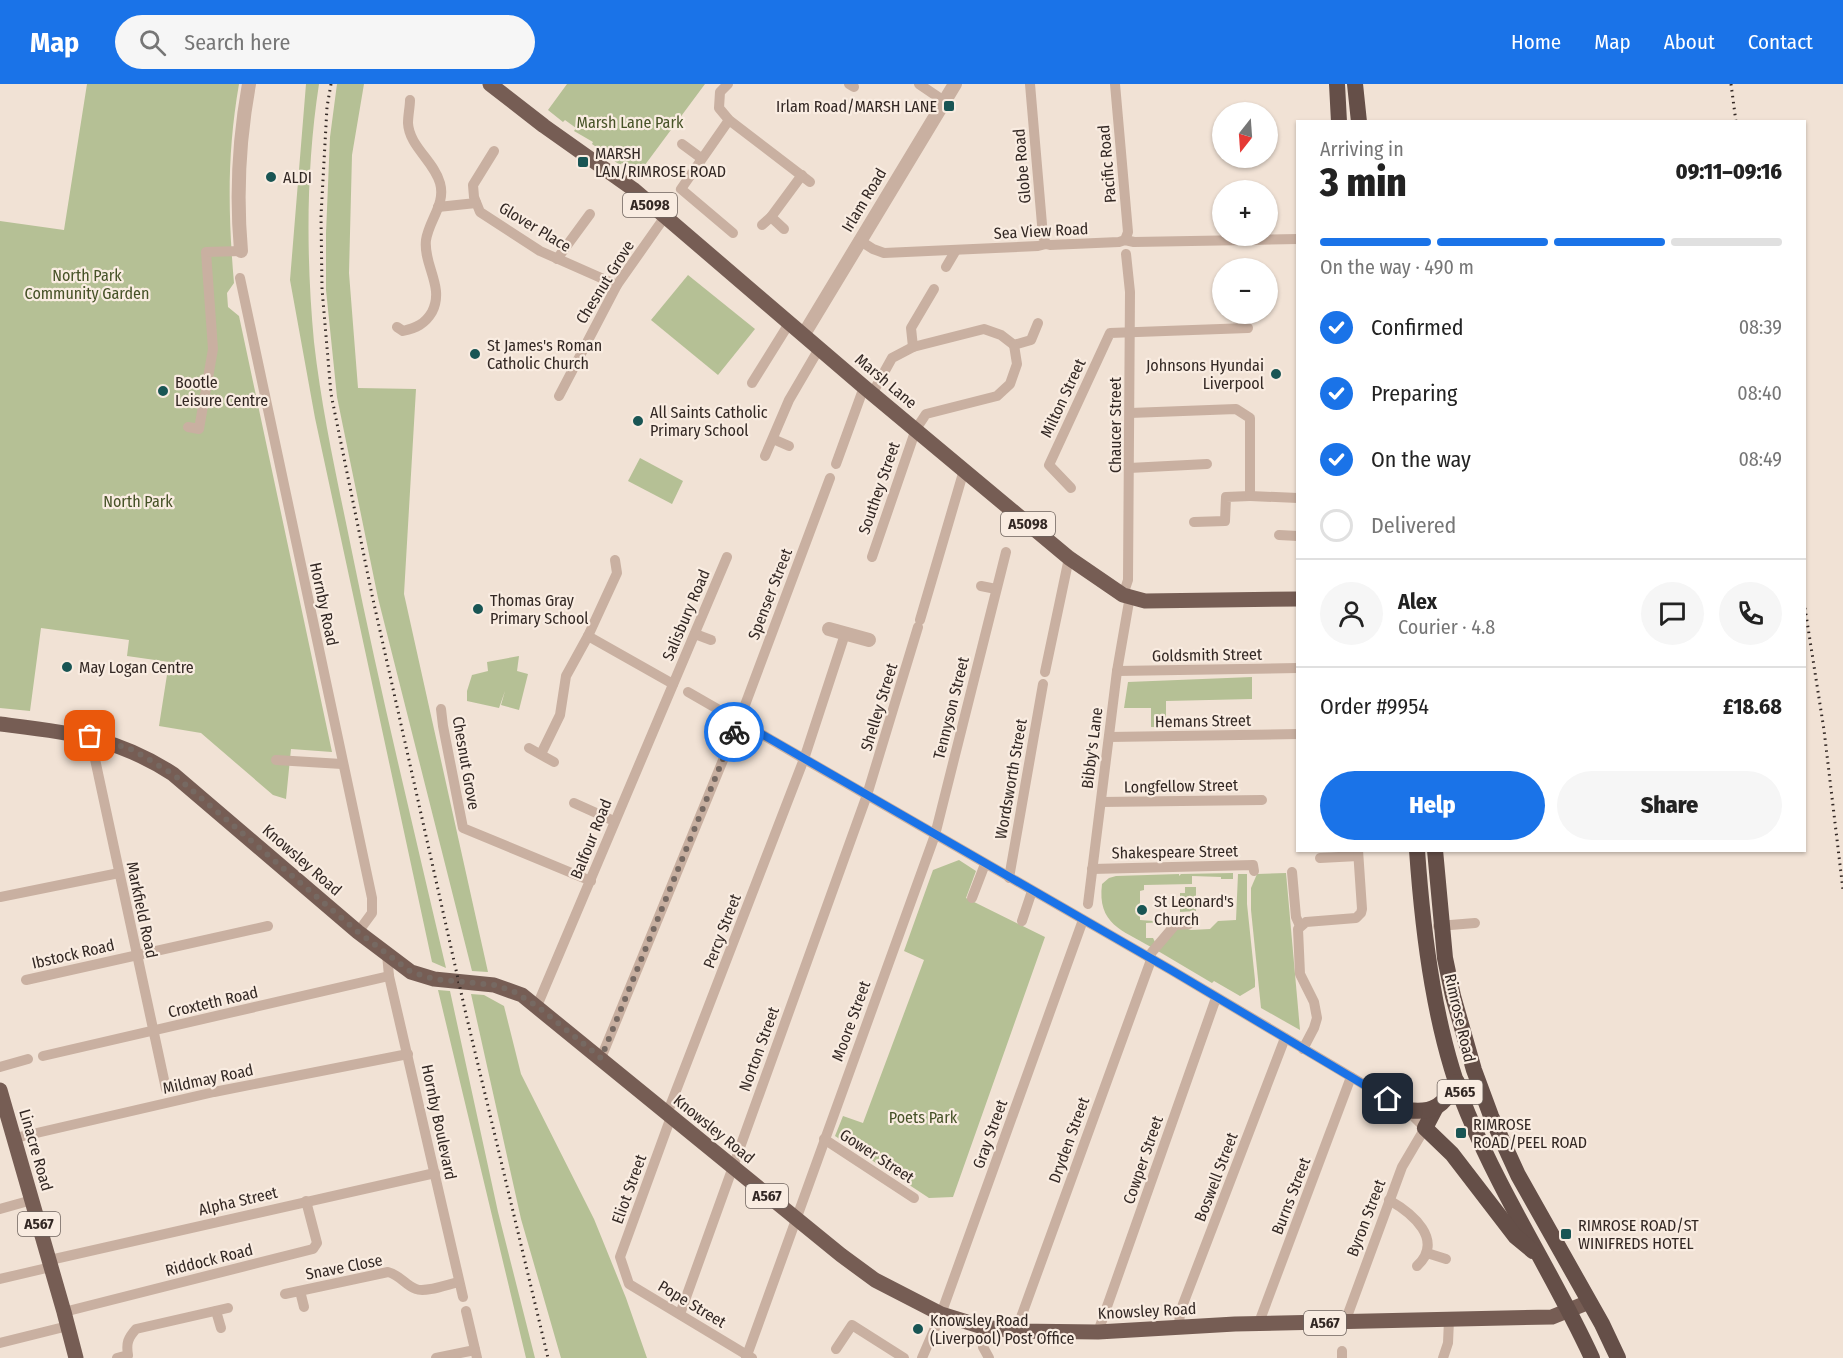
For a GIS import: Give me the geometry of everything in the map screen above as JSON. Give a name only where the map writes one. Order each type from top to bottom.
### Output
[{"type":"highway","points":[[1336,84],[1339,120]]},
{"type":"highway","points":[[1355,84],[1359,120]]},
{"type":"highway","name":"Rimrose Road","points":[[1417,852],[1423,927],[1443,1034],[1467,1113],[1497,1179],[1570,1311]]},
{"type":"highway","name":"Rimrose Road","points":[[1435,852],[1441,926],[1453,996],[1474,1070],[1491,1116],[1518,1175],[1589,1302]]},
{"type":"highway","points":[[1407,1110],[1422,1112],[1436,1107],[1449,1096],[1457,1082]]},
{"type":"highway","points":[[1436,1107],[1425,1128],[1452,1154],[1515,1236],[1541,1259]]},
{"type":"highway","name":"A565","points":[[1589,1302],[1618,1358]]},
{"type":"highway","name":"A565","points":[[1570,1311],[1592,1358]]},
{"type":"main road","name":"Marsh Lane","points":[[490,84],[544,126],[633,189],[664,218],[1069,558],[1127,596],[1145,601],[1296,599]]},
{"type":"main road","name":"Knowsley Road","points":[[0,724],[90,736],[133,750],[173,774],[358,932],[411,972],[426,978],[502,987],[522,995],[796,1219],[875,1280],[942,1314],[984,1327],[1016,1331],[1098,1332],[1179,1327],[1552,1317],[1589,1302]]},
{"type":"main road","name":"Linacre Road","points":[[0,1090],[76,1358]]},
{"type":"street","points":[[188,427],[199,429],[213,349],[206,252],[241,251],[239,223],[241,134],[249,84]]},
{"type":"street","points":[[728,84],[720,92],[719,108],[729,120],[806,179],[762,225]]},
{"type":"street","points":[[919,84],[944,101]]},
{"type":"street","name":"Irlam Road","points":[[804,334],[955,84]]},
{"type":"street","name":"Globe Road","points":[[1030,84],[1043,236],[1046,244]]},
{"type":"street","name":"Pacific Road","points":[[1115,84],[1128,232],[1125,240]]},
{"type":"street","points":[[397,327],[403,332],[415,328],[427,319],[435,304],[436,291],[426,240],[442,197],[441,185],[436,173],[412,138],[408,123],[411,100]]},
{"type":"street","points":[[729,120],[681,189],[733,233]]},
{"type":"street","points":[[682,144],[701,158]]},
{"type":"street","name":"Glover Place","points":[[494,151],[473,185],[480,212],[540,251],[617,285]]},
{"type":"street","name":"Glover Place","points":[[438,207],[476,203]]},
{"type":"street","points":[[557,259],[590,214]]},
{"type":"street","points":[[771,217],[784,229]]},
{"type":"street","name":"Chesnut Grove","points":[[559,396],[617,285],[664,218]]},
{"type":"street","name":"Sea View Road","points":[[860,240],[884,253],[1125,240],[1134,242],[1212,239]]},
{"type":"street","name":"Sea View Road","points":[[1278,239],[1296,239]]},
{"type":"street","points":[[946,267],[956,250]]},
{"type":"street","name":"Chaucer Street","points":[[1126,254],[1130,292],[1127,596]]},
{"type":"street","name":"Hornby Road","points":[[240,278],[372,898],[372,913],[358,932]]},
{"type":"street","points":[[913,347],[911,328],[934,289]]},
{"type":"street","points":[[752,383],[790,322]]},
{"type":"street","points":[[1014,345],[1031,340],[1038,323]]},
{"type":"street","points":[[1130,331],[1248,328]]},
{"type":"street","points":[[836,464],[868,390],[892,358],[913,347],[984,329],[1001,334],[1014,345],[1017,364],[1010,384],[998,396],[926,414],[916,429]]},
{"type":"street","name":"Milton Street","points":[[1071,488],[1049,465],[1110,333],[1130,331]]},
{"type":"street","points":[[765,456],[789,400],[820,347]]},
{"type":"street","points":[[1130,413],[1236,409],[1250,418],[1250,496]]},
{"type":"street","name":"Southey Street","points":[[872,557],[916,429]]},
{"type":"street","points":[[773,439],[789,446]]},
{"type":"street","points":[[1130,468],[1207,464]]},
{"type":"street","name":"Shelley Street","points":[[867,795],[964,470]]},
{"type":"street","name":"Spenser Street","points":[[601,1058],[739,721],[830,478]]},
{"type":"street","points":[[1194,522],[1225,521],[1226,497],[1296,498]]},
{"type":"street","points":[[1279,535],[1296,536]]},
{"type":"street","name":"Tennyson Street","points":[[934,835],[1006,552]]},
{"type":"street","name":"Salisbury Road","points":[[673,684],[727,557]]},
{"type":"street","points":[[1045,672],[1069,558]]},
{"type":"street","points":[[541,754],[560,715],[566,676],[588,636],[617,573],[615,560]]},
{"type":"street","points":[[981,586],[996,590]]},
{"type":"street","name":"Bibby's Lane","points":[[1088,904],[1127,596]]},
{"type":"street","points":[[829,629],[869,640]]},
{"type":"street","points":[[695,634],[711,640]]},
{"type":"street","points":[[804,759],[845,634]]},
{"type":"street","points":[[588,636],[673,684]]},
{"type":"street","name":"Goldsmith Street","points":[[1117,671],[1296,668]]},
{"type":"street","name":"Balfour Road","points":[[537,1006],[673,684]]},
{"type":"street","name":"Wordsworth Street","points":[[1009,878],[1043,684]]},
{"type":"street","points":[[688,692],[1303,1048],[1407,1110],[1425,1128]]},
{"type":"street","name":"Chesnut Grove","points":[[441,709],[463,828],[591,881]]},
{"type":"street","name":"Hemans Street","points":[[1109,737],[1296,734]]},
{"type":"street","name":"Markfield Road","points":[[90,736],[166,1089]]},
{"type":"street","points":[[529,748],[554,762]]},
{"type":"street","name":"Percy Street","points":[[669,1115],[804,759]]},
{"type":"street","points":[[276,760],[342,764]]},
{"type":"street","name":"Norton Street","points":[[680,1314],[867,795]]},
{"type":"street","name":"Longfellow Street","points":[[1101,802],[1262,800]]},
{"type":"street","points":[[574,803],[614,821]]},
{"type":"street","name":"Moore Street","points":[[749,1357],[824,1139],[934,835]]},
{"type":"street","points":[[1300,926],[1306,922],[1359,916],[1362,909],[1358,853],[1320,858]]},
{"type":"street","points":[[972,898],[985,864]]},
{"type":"street","name":"Shakespeare Street","points":[[1092,869],[1253,865],[1254,871]]},
{"type":"street","points":[[1292,872],[1296,917],[1300,926],[1298,934],[1300,974],[1314,1002],[1317,1018],[1314,1029],[1303,1048]]},
{"type":"street","points":[[0,897],[119,873]]},
{"type":"street","points":[[1022,921],[1032,891]]},
{"type":"street","name":"Gray Street","points":[[922,1358],[942,1314],[1083,920]]},
{"type":"street","points":[[1423,927],[1475,922]]},
{"type":"street","name":"Dryden Street","points":[[1016,1331],[1152,952],[1175,925],[1189,924]]},
{"type":"street","name":"Ibstock Road","points":[[26,980],[268,926]]},
{"type":"street","name":"Hornby Boulevard","points":[[387,954],[389,976],[463,1297]]},
{"type":"street","name":"Croxteth Road","points":[[43,1056],[389,976]]},
{"type":"street","name":"Cowper Street","points":[[1098,1332],[1216,998]]},
{"type":"street","name":"Boswell Street","points":[[1179,1327],[1180,1312],[1285,1038]]},
{"type":"street","name":"Mildmay Road","points":[[15,1138],[214,1092],[408,1054]]},
{"type":"street","points":[[0,1067],[28,1059]]},
{"type":"street","name":"Burns Street","points":[[1258,1325],[1351,1077]]},
{"type":"street","name":"Eliot Street","points":[[623,1270],[620,1257],[669,1115]]},
{"type":"street","name":"Byron Street","points":[[1345,1322],[1406,1158],[1425,1128]]},
{"type":"street","name":"Gower Street","points":[[824,1139],[915,1198]]},
{"type":"street","name":"Alpha Street","points":[[0,1279],[50,1264],[306,1201],[435,1173]]},
{"type":"street","points":[[0,1209],[32,1200]]},
{"type":"street","points":[[1389,1200],[1404,1209],[1422,1226],[1427,1243],[1427,1253],[1418,1266]]},
{"type":"street","name":"Riddock Road","points":[[0,1343],[66,1319],[313,1249],[317,1243],[306,1201]]},
{"type":"street","points":[[1427,1253],[1446,1259]]},
{"type":"street","name":"Pope Street","points":[[623,1270],[628,1284],[749,1357]]},
{"type":"street","name":"Snave Close","points":[[285,1294],[388,1272],[396,1274],[416,1289],[424,1290],[459,1282]]},
{"type":"street","name":"Snave Close","points":[[300,1291],[304,1307]]},
{"type":"street","points":[[117,1358],[128,1357],[126,1345],[128,1338],[136,1329],[228,1308]]},
{"type":"street","points":[[216,1311],[221,1328]]},
{"type":"street","points":[[436,1358],[476,1354],[466,1311]]},
{"type":"street","points":[[1446,1357],[1449,1320]]},
{"type":"street","points":[[836,1349],[852,1325],[904,1358]]},
{"type":"street","points":[[984,1327],[983,1347],[989,1358]]},
{"type":"green space","name":"North Park","points":[[87,84],[239,84],[232,134],[230,184],[234,283],[227,293],[228,307],[239,316],[332,752],[291,749],[286,799],[273,795],[201,733],[159,726],[169,662],[127,656],[129,640],[41,628],[30,711],[0,708],[0,221],[64,230]]},
{"type":"green space","points":[[306,84],[319,84],[310,180],[309,245],[314,342],[321,395],[374,656],[446,968],[432,962],[315,418],[290,280]]},
{"type":"green space","points":[[337,84],[364,84],[352,155],[349,273],[358,388],[416,389],[404,594],[488,972],[472,971],[378,598],[337,397],[326,290],[326,233],[330,137]]},
{"type":"green space","name":"Marsh Lane Park","points":[[567,84],[705,84],[636,177],[630,172],[631,169],[610,158],[612,155],[592,144],[593,142],[574,131],[576,128],[565,120],[563,122],[548,110]]},
{"type":"green space","points":[[688,275],[755,329],[718,375],[651,320]]},
{"type":"green space","points":[[640,458],[683,481],[672,504],[628,481]]},
{"type":"green space","points":[[519,656],[517,671],[528,674],[519,710],[501,705],[505,691],[499,708],[467,701],[467,691],[472,675],[488,671],[487,662]]},
{"type":"green space","points":[[1252,677],[1252,699],[1166,701],[1166,727],[1151,727],[1151,708],[1124,708],[1128,682]]},
{"type":"green space","name":"Poets Park","points":[[959,860],[976,871],[966,898],[1045,937],[953,1197],[929,1198],[835,1136],[843,1116],[863,1123],[924,960],[904,951],[933,870]]},
{"type":"green space","points":[[1233,873],[1233,879],[1192,876],[1192,884],[1144,885],[1144,890],[1140,891],[1140,920],[1167,922],[1146,923],[1146,938],[1153,938],[1155,942],[1151,947],[1121,930],[1108,917],[1103,908],[1102,884],[1116,876]]},
{"type":"green space","points":[[1286,873],[1300,1030],[1261,1008],[1251,910],[1251,888],[1257,874]]},
{"type":"green space","points":[[1238,874],[1247,874],[1247,904],[1255,980],[1255,987],[1240,996],[1214,981],[1212,983],[1158,951],[1171,932],[1182,927],[1191,930],[1210,929],[1218,921],[1236,920]]},
{"type":"green space","points":[[1185,887],[1196,887],[1196,911],[1180,912],[1180,893],[1185,893]]},
{"type":"green space","points":[[438,990],[450,991],[498,1212],[535,1358],[526,1358]]},
{"type":"green space","points":[[471,994],[484,995],[504,1006],[521,1074],[594,1219],[647,1358],[561,1358],[521,1219]]},
{"type":"railway","points":[[331,84],[327,107],[321,216],[322,289],[331,394],[372,595],[465,1010],[548,1358]]},
{"type":"railway","points":[[1731,84],[1736,120]]},
{"type":"railway","points":[[1806,615],[1824,730],[1843,890]]},
{"type":"way so far","points":[[90,736],[133,750],[173,774],[358,932],[411,972],[426,978],[494,985],[522,995],[601,1058],[734,732]]},
{"type":"place","name":"Irlam Road/MARSH LANE","points":[[949,106]]},
{"type":"place","name":"MARSH LAN/RIMROSE ROAD","points":[[583,162]]},
{"type":"place","name":"ALDI","points":[[271,177]]},
{"type":"place","name":"St James's Roman Catholic Church","points":[[475,354]]},
{"type":"place","name":"Johnsons Hyundai Liverpool","points":[[1276,374]]},
{"type":"place","name":"Bootle Leisure Centre","points":[[163,391]]},
{"type":"place","name":"All Saints Catholic Primary School","points":[[638,421]]},
{"type":"place","name":"Thomas Gray Primary School","points":[[478,609]]},
{"type":"place","name":"May Logan Centre","points":[[67,667]]},
{"type":"place","name":"St Leonard's Church","points":[[1142,910]]},
{"type":"place","name":"RIMROSE ROAD/PEEL ROAD","points":[[1461,1133]]},
{"type":"place","name":"RIMROSE ROAD/ST WINIFREDS HOTEL","points":[[1566,1234]]},
{"type":"place","name":"Knowsley Road (Liverpool) Post Office","points":[[918,1329]]},
{"type":"route","points":[[734,732],[739,721],[1171,970],[1388,1099]]},
{"type":"park label","name":"North Park Community Garden","points":[[87,284]]}]
